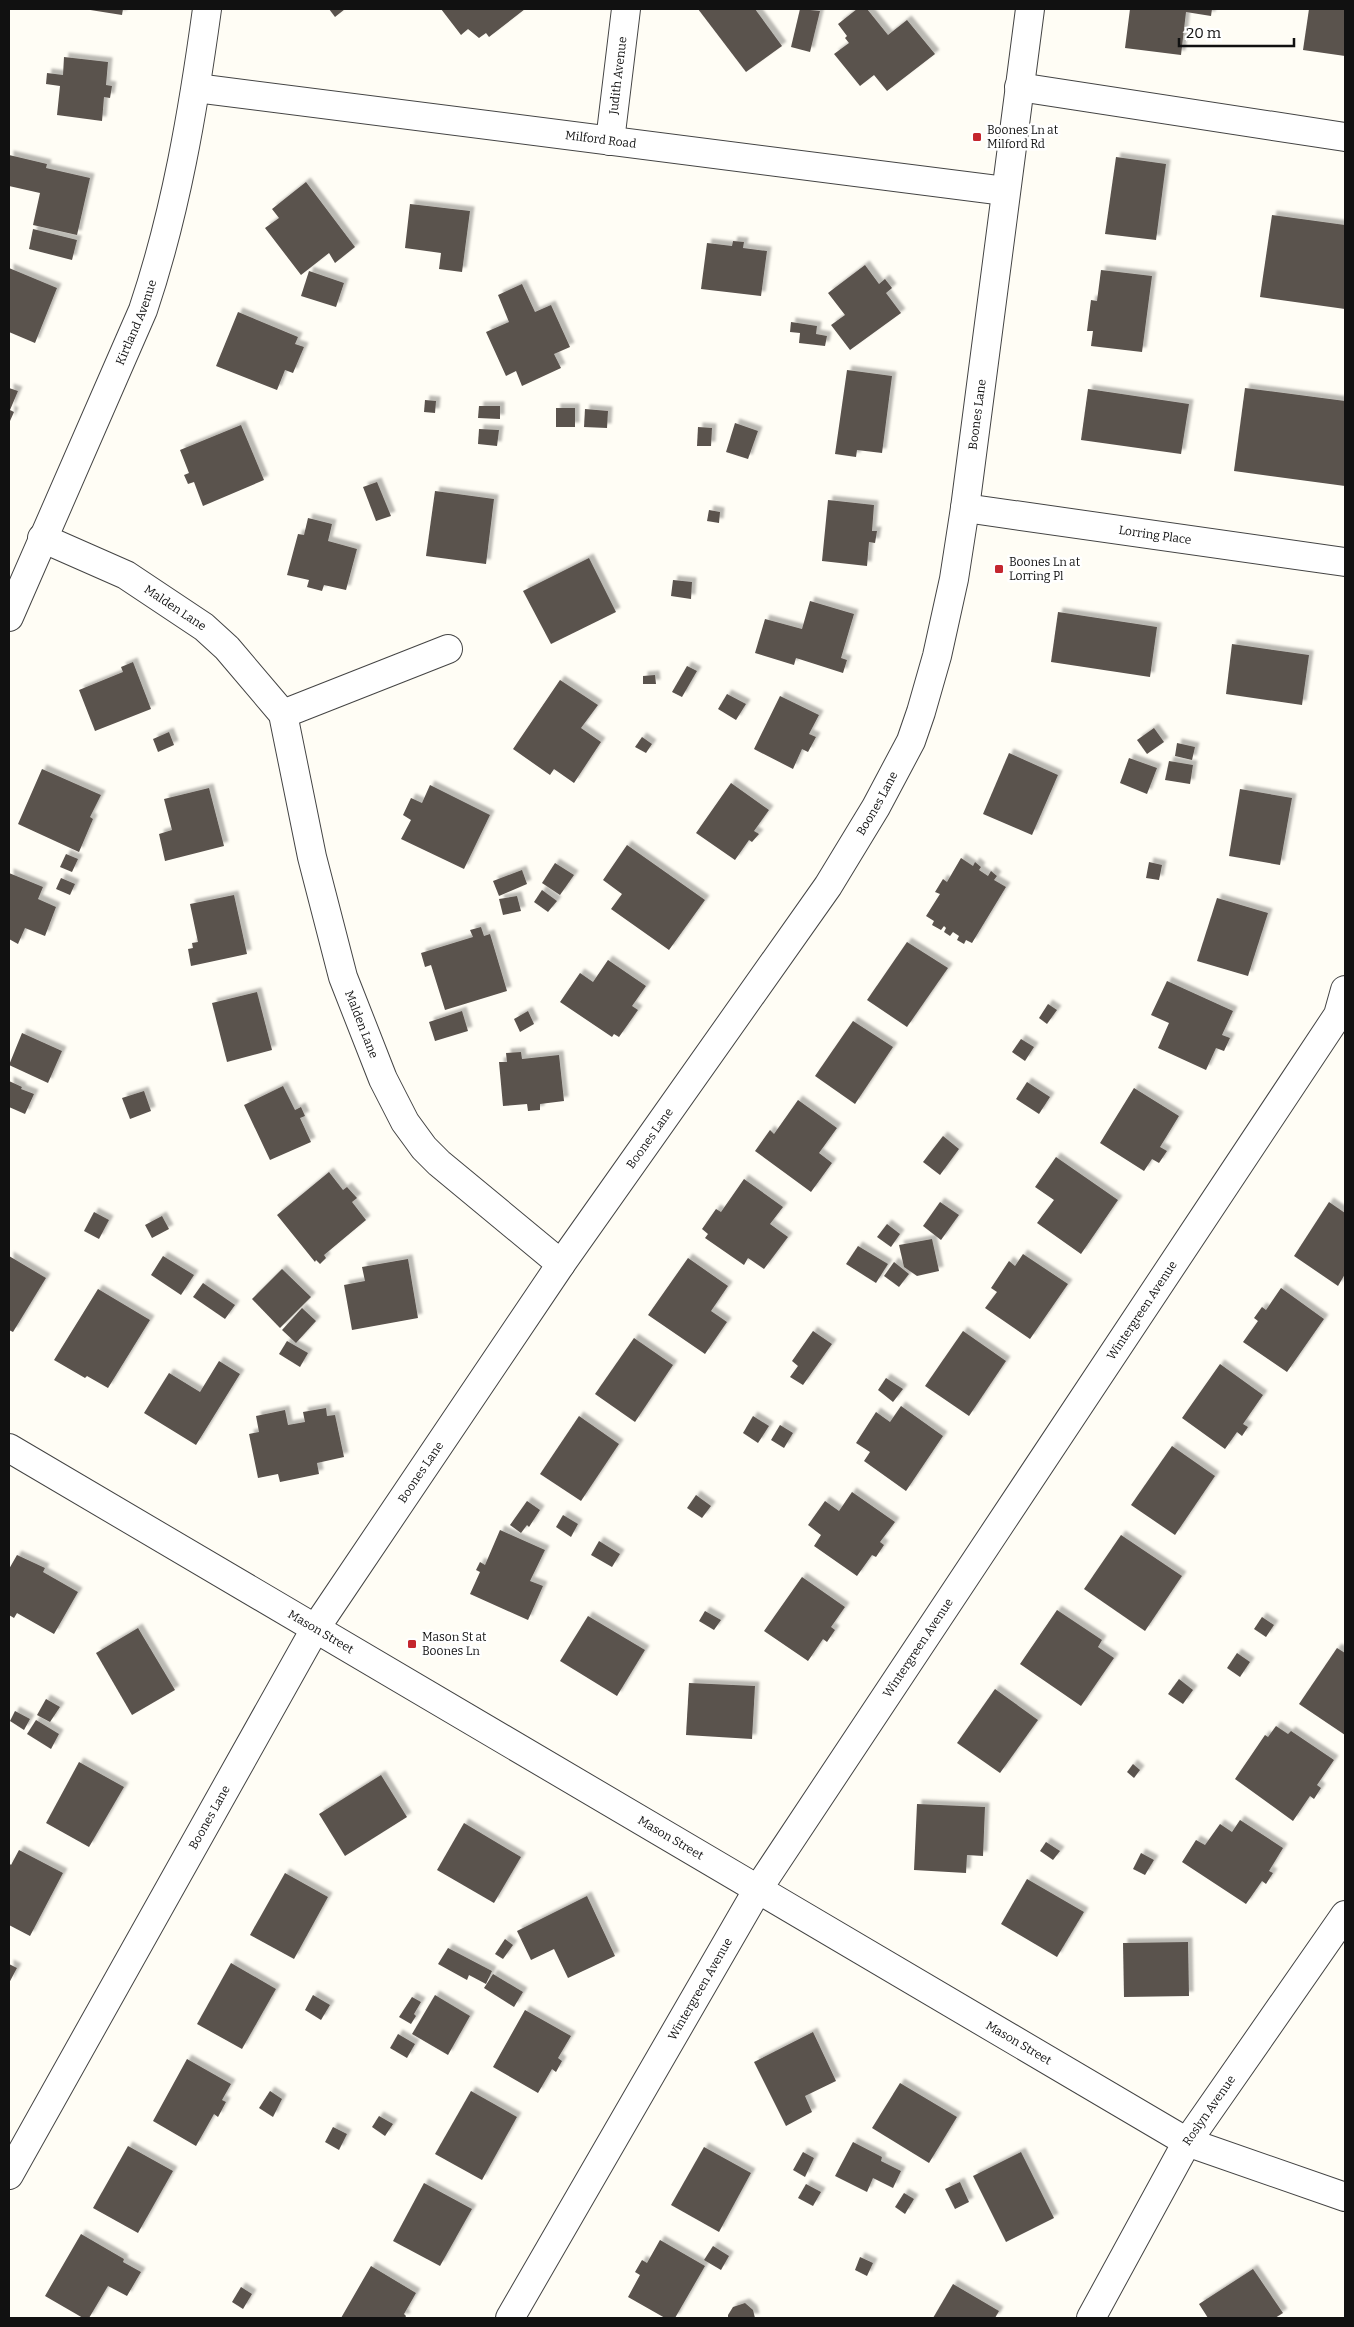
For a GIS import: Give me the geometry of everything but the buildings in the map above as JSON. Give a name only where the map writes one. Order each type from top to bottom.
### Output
[{"type":"street","name":"Kirtland Avenue","points":[[9,617],[143,310],[159,264],[171,215],[196,88],[207,9]]},
{"type":"street","name":"Judith Avenue","points":[[610,141],[626,9]]},
{"type":"street","name":"Boones Lane","points":[[9,2175],[315,1629],[561,1264],[828,886],[876,806],[911,741],[937,656],[954,580],[1030,9]]},
{"type":"street","points":[[1020,87],[1345,138]]},
{"type":"street","name":"Milford Road","points":[[196,88],[1005,192]]},
{"type":"street","name":"Lorring Place","points":[[965,508],[1345,562]]},
{"type":"street","name":"Malden Lane","points":[[42,538],[126,575],[204,627],[227,648],[283,714],[312,857],[341,968],[383,1079],[405,1122],[424,1148],[439,1163],[561,1264]]},
{"type":"street","points":[[283,714],[448,649]]},
{"type":"street","name":"Wintergreen Avenue","points":[[510,2318],[758,1889],[1343,1007]]},
{"type":"street","name":"Mason Street","points":[[9,1448],[1187,2142],[1345,2197]]},
{"type":"street","name":"Roslyn Avenue","points":[[1091,2318],[1187,2142],[1345,1915]]},
{"type":"place","name":"Boones Ln at Milford Rd","points":[[977,137]]},
{"type":"place","name":"Boones Ln at Lorring Pl","points":[[999,569]]},
{"type":"place","name":"Mason St at Boones Ln","points":[[412,1644]]}]
